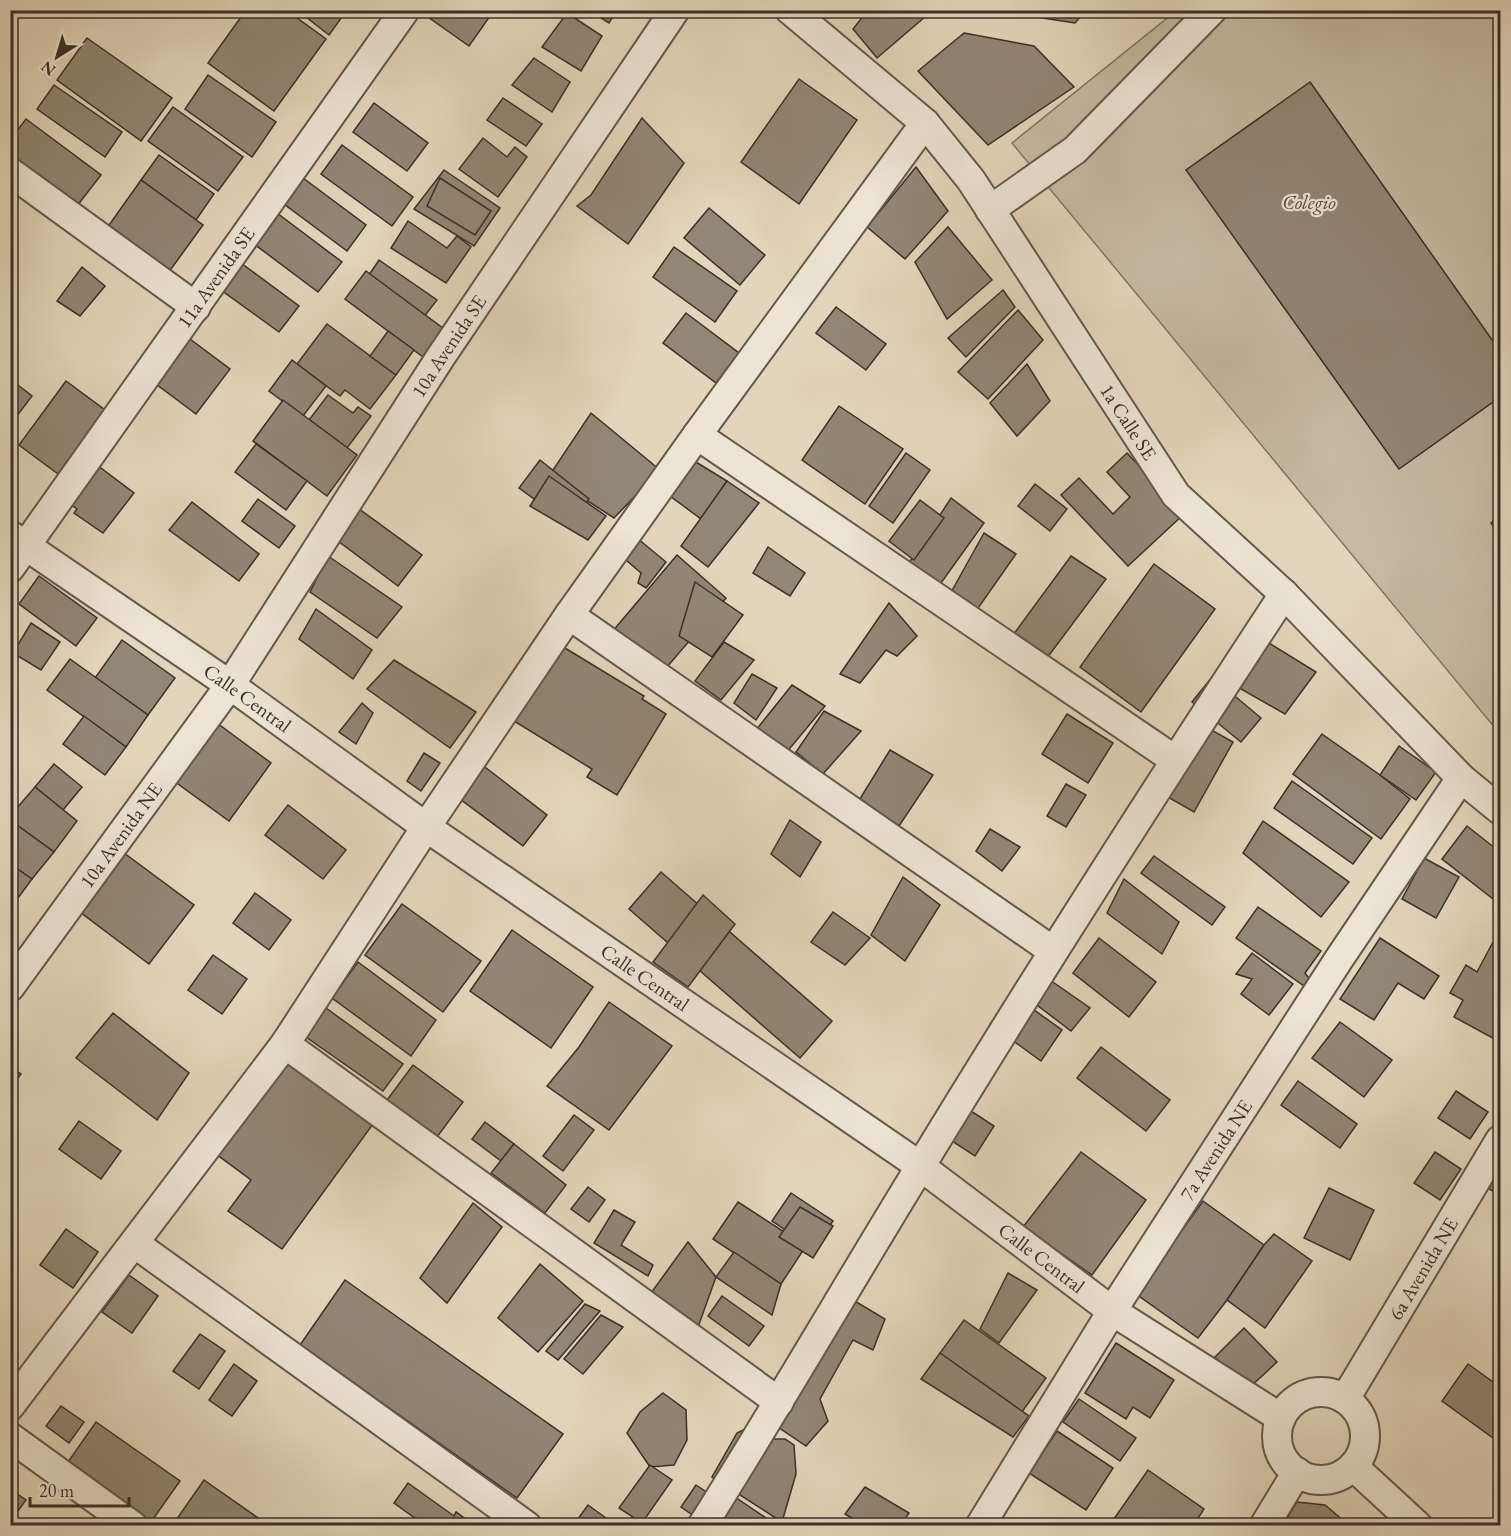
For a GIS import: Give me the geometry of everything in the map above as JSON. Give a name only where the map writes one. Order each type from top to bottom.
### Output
[{"type":"street","name":"11a Avenida SE","points":[[16,550],[196,307],[405,10]]},
{"type":"street","name":"10a Avenida SE","points":[[230,685],[440,358],[675,10]]},
{"type":"street","name":"1a Calle SE","points":[[790,10],[925,123],[971,180],[1176,495],[1284,594],[1461,778],[1500,810]]},
{"type":"street","points":[[990,210],[1075,150],[1212,10]]},
{"type":"street","points":[[10,1406],[285,1044],[426,827],[569,615],[697,435],[925,123]]},
{"type":"street","points":[[10,172],[196,307]]},
{"type":"street","points":[[697,435],[1175,760]]},
{"type":"street","name":"Calle Central","points":[[16,550],[230,685],[426,827],[920,1166],[1112,1311],[1281,1418]]},
{"type":"street","points":[[702,1526],[1053,951],[1284,594]]},
{"type":"street","points":[[569,615],[1053,951]]},
{"type":"street","name":"10a Avenida NE","points":[[10,987],[230,685]]},
{"type":"street","name":"7a Avenida NE","points":[[980,1526],[1112,1311],[1339,959],[1461,778]]},
{"type":"street","points":[[285,1044],[778,1402]]},
{"type":"street","name":"6a Avenida NE","points":[[1345,1399],[1500,1140]]},
{"type":"street","points":[[134,1244],[527,1526]]},
{"type":"street","points":[[1316,1392],[1345,1399],[1357,1410],[1363,1424],[1365,1439],[1362,1454],[1353,1466],[1341,1475],[1326,1480],[1311,1478],[1297,1472],[1286,1462],[1279,1448],[1277,1433],[1281,1418],[1289,1406],[1302,1396],[1316,1392]]},
{"type":"street","points":[[10,1437],[133,1526]]},
{"type":"street","points":[[1353,1466],[1418,1526]]},
{"type":"street","points":[[1263,1526],[1297,1472]]},
{"type":"green space","name":"Colegio","points":[[1176,11],[1500,11],[1500,734],[1012,143]]},
{"type":"building","points":[[246,10],[286,10],[326,39],[274,111],[208,63]]},
{"type":"building","points":[[297,10],[347,10],[329,35]]},
{"type":"building","points":[[418,10],[476,10],[488,19],[469,46]]},
{"type":"building","points":[[588,10],[617,10],[609,23]]},
{"type":"building","points":[[868,10],[933,10],[877,58],[853,29]]},
{"type":"building","points":[[1027,10],[1086,10],[1075,23],[1036,17]]},
{"type":"building","points":[[567,13],[602,36],[581,71],[542,47]]},
{"type":"building","points":[[964,33],[1034,46],[1074,87],[988,145],[918,71]]},
{"type":"building","points":[[87,38],[172,98],[141,141],[57,80]]},
{"type":"building","points":[[534,58],[570,82],[552,112],[512,85]]},
{"type":"building","points":[[208,75],[276,122],[252,157],[185,109]]},
{"type":"building","points":[[799,79],[857,120],[799,204],[741,162]]},
{"type":"building","points":[[1310,82],[1500,351],[1500,397],[1399,469],[1186,170]]},
{"type":"building","points":[[54,85],[122,132],[105,157],[37,109]]},
{"type":"building","points":[[503,98],[542,124],[526,146],[487,120]]},
{"type":"building","points":[[374,103],[428,143],[407,171],[353,132]]},
{"type":"building","points":[[173,107],[243,157],[218,191],[148,141]]},
{"type":"building","points":[[642,118],[684,163],[628,244],[577,206],[591,195]]},
{"type":"building","points":[[26,119],[101,175],[77,206],[10,155],[10,140]]},
{"type":"building","points":[[483,138],[507,157],[515,147],[527,157],[498,197],[459,169]]},
{"type":"building","points":[[342,145],[413,197],[392,226],[321,174]]},
{"type":"building","points":[[159,155],[214,194],[196,220],[141,180]]},
{"type":"building","points":[[916,167],[948,211],[905,259],[867,227]]},
{"type":"building","points":[[444,170],[500,208],[474,246],[414,209]]},
{"type":"building","points":[[303,178],[366,225],[347,251],[284,204]]},
{"type":"building","points":[[440,178],[491,211],[475,235],[427,206]]},
{"type":"building","points":[[141,180],[203,225],[163,280],[102,235]]},
{"type":"building","points":[[709,208],[765,255],[740,285],[684,238]]},
{"type":"building","points":[[273,210],[342,262],[318,292],[250,241]]},
{"type":"building","points":[[408,221],[447,248],[457,236],[471,247],[446,283],[391,248]]},
{"type":"building","points":[[948,227],[992,280],[947,319],[915,262]]},
{"type":"building","points":[[674,247],[737,291],[715,322],[653,277]]},
{"type":"building","points":[[379,260],[437,300],[410,335],[354,297]]},
{"type":"building","points":[[241,263],[299,306],[279,332],[221,290]]},
{"type":"building","points":[[82,267],[105,286],[80,316],[57,301]]},
{"type":"building","points":[[366,271],[444,329],[423,357],[345,299]]},
{"type":"building","points":[[1003,290],[1015,307],[966,357],[948,338]]},
{"type":"building","points":[[836,307],[886,344],[866,370],[816,333]]},
{"type":"building","points":[[1018,310],[1043,340],[988,399],[958,372]]},
{"type":"building","points":[[686,313],[739,353],[716,383],[663,343]]},
{"type":"building","points":[[327,324],[396,375],[370,409],[345,390],[340,396],[297,364]]},
{"type":"building","points":[[388,331],[414,350],[396,375],[370,356]]},
{"type":"building","points":[[190,339],[230,369],[196,414],[156,384]]},
{"type":"building","points":[[292,360],[326,386],[303,416],[269,391]]},
{"type":"building","points":[[1027,364],[1050,401],[1017,436],[990,403]]},
{"type":"building","points":[[10,379],[32,396],[10,425]]},
{"type":"building","points":[[66,381],[105,410],[58,474],[19,445]]},
{"type":"building","points":[[328,395],[353,413],[358,407],[371,416],[347,448],[309,420]]},
{"type":"building","points":[[283,400],[357,455],[327,496],[253,441]]},
{"type":"building","points":[[839,406],[903,449],[865,504],[802,460]]},
{"type":"building","points":[[591,413],[660,470],[614,518],[549,476]]},
{"type":"building","points":[[256,444],[307,481],[286,510],[235,472]]},
{"type":"building","points":[[906,453],[930,470],[893,523],[869,506]]},
{"type":"building","points":[[1127,453],[1184,514],[1128,566],[1061,495],[1079,478],[1113,514],[1130,497],[1107,472]]},
{"type":"building","points":[[691,459],[727,481],[701,519],[670,496]]},
{"type":"building","points":[[540,460],[589,499],[570,525],[519,488]]},
{"type":"building","points":[[93,462],[134,493],[103,533],[74,513],[77,509],[65,500]]},
{"type":"building","points":[[549,476],[606,516],[588,540],[530,506]]},
{"type":"building","points":[[727,481],[759,503],[708,567],[681,546]]},
{"type":"building","points":[[1035,484],[1067,509],[1050,531],[1018,506]]},
{"type":"building","points":[[951,498],[984,523],[936,590],[905,569]]},
{"type":"building","points":[[258,499],[295,526],[279,548],[242,521]]},
{"type":"building","points":[[920,500],[944,518],[914,560],[889,541]]},
{"type":"building","points":[[192,502],[259,554],[239,581],[169,530]]},
{"type":"building","points":[[351,503],[422,555],[398,586],[330,535]]},
{"type":"building","points":[[1500,514],[1500,534],[1491,523]]},
{"type":"building","points":[[984,533],[1016,554],[974,614],[949,596]]},
{"type":"building","points":[[637,538],[666,562],[646,588],[638,583],[641,573],[625,559]]},
{"type":"building","points":[[768,547],[805,573],[790,596],[753,573]]},
{"type":"building","points":[[677,555],[726,598],[661,674],[612,632]]},
{"type":"building","points":[[328,556],[402,607],[377,638],[310,592]]},
{"type":"building","points":[[1071,556],[1106,579],[1044,662],[1008,642]]},
{"type":"building","points":[[1154,564],[1215,609],[1141,712],[1080,667]]},
{"type":"building","points":[[39,576],[97,618],[76,646],[19,604]]},
{"type":"building","points":[[695,582],[743,615],[712,657],[679,636]]},
{"type":"building","points":[[889,603],[917,636],[897,656],[886,650],[860,683],[840,674]]},
{"type":"building","points":[[316,609],[372,650],[353,679],[299,639]]},
{"type":"building","points":[[31,623],[60,642],[41,670],[13,653]]},
{"type":"building","points":[[122,640],[175,678],[148,715],[95,678]]},
{"type":"building","points":[[1264,640],[1316,672],[1285,714],[1227,681]]},
{"type":"building","points":[[724,642],[754,660],[721,700],[695,681]]},
{"type":"building","points":[[560,645],[644,696],[642,699],[666,714],[617,795],[587,777],[592,769],[514,721]]},
{"type":"building","points":[[70,659],[148,715],[126,747],[47,690]]},
{"type":"building","points":[[394,660],[476,712],[450,748],[367,689]]},
{"type":"building","points":[[752,674],[777,688],[756,720],[734,703]]},
{"type":"building","points":[[1212,677],[1261,718],[1241,742],[1192,702]]},
{"type":"building","points":[[792,685],[825,706],[786,753],[756,730]]},
{"type":"building","points":[[362,703],[373,713],[356,744],[339,732]]},
{"type":"building","points":[[824,711],[861,731],[823,774],[796,752]]},
{"type":"building","points":[[1067,714],[1113,743],[1088,783],[1042,754]]},
{"type":"building","points":[[84,716],[126,747],[105,775],[63,744]]},
{"type":"building","points":[[1197,722],[1233,742],[1194,812],[1159,792]]},
{"type":"building","points":[[217,723],[271,763],[229,821],[174,781]]},
{"type":"building","points":[[1322,734],[1410,799],[1381,839],[1293,774]]},
{"type":"building","points":[[1399,746],[1436,772],[1416,800],[1380,775]]},
{"type":"building","points":[[890,750],[933,775],[889,841],[850,815]]},
{"type":"building","points":[[424,753],[440,763],[421,791],[407,781]]},
{"type":"building","points":[[54,764],[82,787],[63,810],[35,787]]},
{"type":"building","points":[[481,764],[547,815],[523,846],[456,796]]},
{"type":"building","points":[[1292,781],[1372,838],[1353,864],[1274,808]]},
{"type":"building","points":[[1066,784],[1086,795],[1066,827],[1047,816]]},
{"type":"building","points":[[35,787],[77,821],[54,852],[10,820],[10,816]]},
{"type":"building","points":[[288,805],[346,850],[323,879],[265,835]]},
{"type":"building","points":[[10,820],[54,852],[32,879],[10,864]]},
{"type":"building","points":[[790,820],[821,842],[800,877],[771,854]]},
{"type":"building","points":[[1263,821],[1349,882],[1321,917],[1243,853]]},
{"type":"building","points":[[1467,826],[1500,852],[1500,889],[1493,899],[1442,859]]},
{"type":"building","points":[[990,829],[1020,847],[1002,871],[976,851]]},
{"type":"building","points":[[120,850],[194,905],[149,964],[76,909]]},
{"type":"building","points":[[1154,856],[1225,907],[1212,925],[1141,873]]},
{"type":"building","points":[[1424,858],[1459,877],[1436,918],[1402,899]]},
{"type":"building","points":[[10,864],[32,879],[10,909]]},
{"type":"building","points":[[661,872],[832,1021],[800,1058],[629,909]]},
{"type":"building","points":[[903,877],[940,905],[905,961],[871,935]]},
{"type":"building","points":[[1124,879],[1179,922],[1162,954],[1107,913]]},
{"type":"building","points":[[255,893],[291,920],[269,950],[233,923]]},
{"type":"building","points":[[703,895],[735,924],[688,987],[653,962]]},
{"type":"building","points":[[402,904],[481,961],[443,1012],[365,955]]},
{"type":"building","points":[[1258,907],[1321,951],[1305,973],[1309,978],[1304,986],[1236,938]]},
{"type":"building","points":[[833,912],[870,938],[845,965],[811,942]]},
{"type":"building","points":[[512,930],[593,987],[551,1048],[470,991]]},
{"type":"building","points":[[1099,938],[1156,982],[1129,1017],[1073,973]]},
{"type":"building","points":[[1380,938],[1439,976],[1424,999],[1398,983],[1374,1020],[1340,999]]},
{"type":"building","points":[[1493,942],[1500,946],[1500,1042],[1454,1017],[1463,1000],[1450,993],[1466,965],[1477,972]]},
{"type":"building","points":[[1252,953],[1293,984],[1269,1015],[1241,994],[1252,979],[1236,974]]},
{"type":"building","points":[[213,955],[247,979],[222,1014],[188,990]]},
{"type":"building","points":[[358,962],[436,1020],[411,1056],[332,998]]},
{"type":"building","points":[[1037,971],[1090,1008],[1071,1031],[1025,996]]},
{"type":"building","points":[[1012,994],[1062,1030],[1041,1061],[990,1024]]},
{"type":"building","points":[[609,1002],[672,1046],[609,1130],[547,1086],[579,1047]]},
{"type":"building","points":[[326,1008],[403,1064],[383,1091],[306,1037]]},
{"type":"building","points":[[113,1013],[189,1073],[157,1120],[76,1058]]},
{"type":"building","points":[[1340,1022],[1392,1060],[1364,1097],[1312,1058]]},
{"type":"building","points":[[1101,1047],[1170,1100],[1146,1131],[1077,1078]]},
{"type":"building","points":[[281,1057],[373,1124],[282,1249],[228,1211],[251,1180],[212,1151]]},
{"type":"building","points":[[413,1065],[463,1102],[437,1137],[387,1100]]},
{"type":"building","points":[[10,1067],[21,1074],[10,1089]]},
{"type":"building","points":[[1298,1081],[1357,1124],[1340,1148],[1281,1105]]},
{"type":"building","points":[[1456,1091],[1488,1112],[1470,1139],[1438,1118]]},
{"type":"building","points":[[951,1098],[994,1126],[975,1156],[932,1128]]},
{"type":"building","points":[[574,1115],[594,1130],[563,1171],[543,1156]]},
{"type":"building","points":[[79,1121],[121,1151],[101,1179],[59,1149]]},
{"type":"building","points":[[485,1122],[514,1144],[501,1161],[472,1139]]},
{"type":"building","points":[[514,1144],[566,1185],[545,1213],[491,1173]]},
{"type":"building","points":[[1081,1152],[1146,1200],[1092,1275],[1023,1227]]},
{"type":"building","points":[[1435,1152],[1461,1169],[1440,1200],[1414,1183]]},
{"type":"building","points":[[1500,1162],[1500,1196],[1485,1186]]},
{"type":"building","points":[[588,1187],[605,1200],[589,1222],[571,1209]]},
{"type":"building","points":[[1329,1188],[1374,1210],[1350,1260],[1304,1238]]},
{"type":"building","points":[[791,1193],[833,1221],[814,1249],[772,1221]]},
{"type":"building","points":[[1203,1201],[1264,1245],[1198,1338],[1136,1294]]},
{"type":"building","points":[[738,1202],[806,1246],[781,1284],[713,1239]]},
{"type":"building","points":[[473,1203],[502,1227],[447,1303],[420,1278]]},
{"type":"building","points":[[800,1207],[833,1226],[813,1258],[779,1237]]},
{"type":"building","points":[[614,1210],[635,1222],[621,1245],[653,1265],[648,1276],[594,1243]]},
{"type":"building","points":[[66,1229],[98,1252],[73,1288],[40,1265]]},
{"type":"building","points":[[1274,1234],[1312,1261],[1265,1328],[1227,1300]]},
{"type":"building","points":[[688,1242],[716,1277],[698,1327],[651,1293]]},
{"type":"building","points":[[734,1252],[781,1284],[772,1315],[716,1277]]},
{"type":"building","points":[[540,1264],[583,1301],[538,1352],[498,1318]]},
{"type":"building","points":[[1008,1273],[1037,1290],[999,1343],[980,1329]]},
{"type":"building","points":[[129,1275],[158,1296],[132,1333],[102,1312]]},
{"type":"building","points":[[345,1280],[563,1434],[517,1498],[300,1345]]},
{"type":"building","points":[[838,1291],[885,1319],[873,1350],[853,1340],[820,1399],[828,1421],[806,1446],[766,1419]]},
{"type":"building","points":[[722,1296],[764,1326],[749,1346],[708,1316]]},
{"type":"building","points":[[585,1304],[600,1311],[558,1360],[546,1351]]},
{"type":"building","points":[[601,1315],[623,1327],[583,1374],[564,1359]]},
{"type":"building","points":[[964,1320],[1046,1378],[1022,1412],[940,1353]]},
{"type":"building","points":[[1244,1328],[1277,1362],[1247,1390],[1215,1357]]},
{"type":"building","points":[[200,1334],[225,1351],[199,1389],[173,1371]]},
{"type":"building","points":[[1116,1343],[1174,1380],[1150,1418],[1133,1407],[1126,1419],[1085,1393]]},
{"type":"building","points":[[940,1353],[1029,1416],[1013,1437],[921,1379]]},
{"type":"building","points":[[234,1364],[257,1381],[232,1416],[209,1400]]},
{"type":"building","points":[[1468,1364],[1500,1387],[1500,1443],[1442,1401]]},
{"type":"building","points":[[663,1393],[686,1410],[687,1440],[674,1465],[650,1467],[627,1433],[640,1412]]},
{"type":"building","points":[[1079,1399],[1136,1438],[1120,1461],[1063,1422]]},
{"type":"building","points":[[61,1406],[84,1422],[69,1443],[46,1426]]},
{"type":"building","points":[[761,1421],[772,1439],[785,1439],[794,1445],[796,1474],[782,1522],[712,1477],[737,1433]]},
{"type":"building","points":[[96,1422],[180,1481],[151,1522],[68,1462]]},
{"type":"building","points":[[1057,1431],[1113,1468],[1086,1510],[1029,1473]]},
{"type":"building","points":[[650,1465],[672,1480],[642,1523],[619,1508]]},
{"type":"building","points":[[1148,1470],[1204,1509],[1193,1526],[1109,1526]]},
{"type":"building","points":[[204,1480],[261,1520],[257,1526],[178,1526],[174,1523]]},
{"type":"building","points":[[408,1483],[454,1516],[456,1512],[475,1526],[426,1526],[394,1503]]},
{"type":"building","points":[[696,1485],[717,1499],[723,1489],[775,1524],[774,1526],[702,1526],[704,1523],[681,1507]]},
{"type":"building","points":[[865,1487],[909,1513],[900,1526],[865,1526],[845,1514]]},
{"type":"building","points":[[10,1489],[26,1500],[10,1522]]},
{"type":"building","points":[[1297,1502],[1325,1505],[1350,1526],[1282,1526]]},
{"type":"building","points":[[588,1505],[617,1526],[578,1526],[575,1523]]}]
